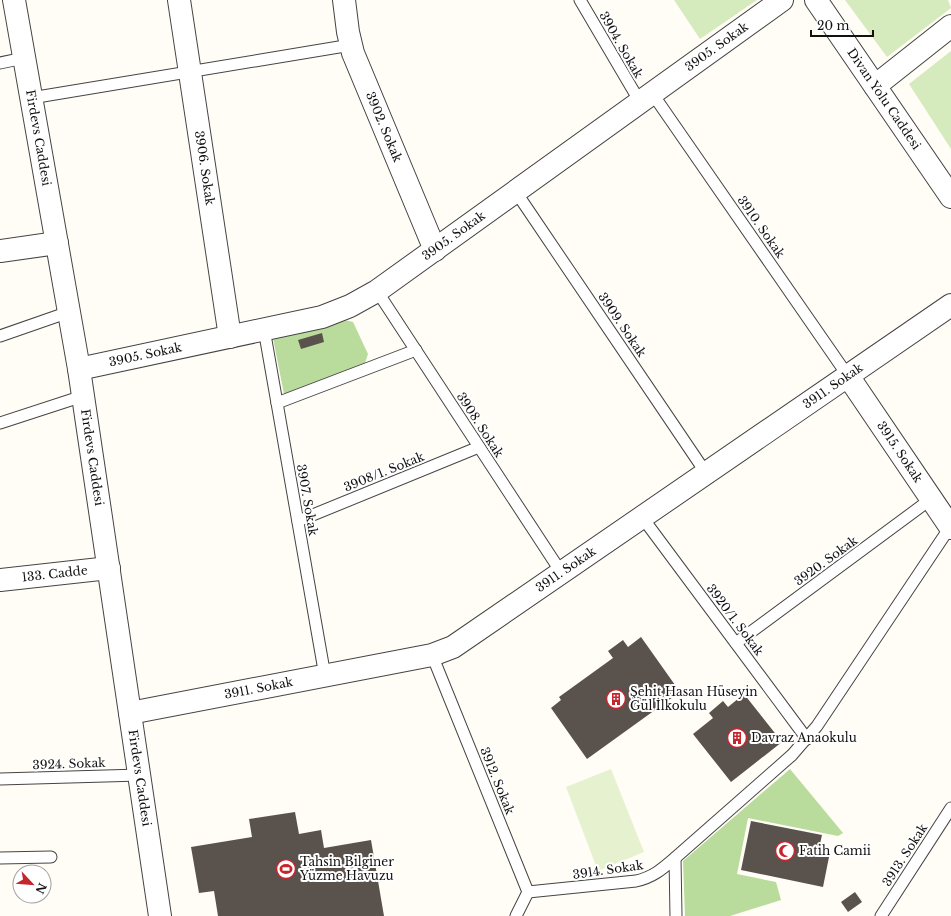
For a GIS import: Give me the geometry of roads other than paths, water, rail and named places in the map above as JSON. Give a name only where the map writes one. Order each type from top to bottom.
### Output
[{"type":"street","name":"Firdevs Caddesi","points":[[14,0],[84,396],[160,916]]},
{"type":"street","name":"3906. Sokak","points":[[179,0],[230,337]]},
{"type":"street","name":"3902. Sokak","points":[[344,0],[351,45],[435,250]]},
{"type":"street","name":"3905. Sokak","points":[[79,369],[322,317],[350,306],[377,291],[435,250],[782,0]]},
{"type":"street","name":"Divan Yolu Caddesi","points":[[816,0],[951,197]]},
{"type":"street","points":[[875,86],[951,26]]},
{"type":"street","points":[[0,251],[57,243]]},
{"type":"street","name":"3911. Sokak","points":[[130,713],[432,655],[453,647],[951,305]]},
{"type":"street","name":"3915. Sokak","points":[[848,376],[951,528]]},
{"type":"street","name":"133. Cadde","points":[[0,580],[109,568]]},
{"type":"lane","name":"3904. Sokak","points":[[580,0],[646,98]]},
{"type":"lane","points":[[31,98],[351,45]]},
{"type":"lane","points":[[0,63],[24,58]]},
{"type":"lane","name":"3910. Sokak","points":[[646,98],[848,376]]},
{"type":"lane","name":"3909. Sokak","points":[[516,192],[706,473]]},
{"type":"lane","name":"3908. Sokak","points":[[377,291],[561,572]]},
{"type":"lane","points":[[0,336],[69,312]]},
{"type":"lane","name":"3907. Sokak","points":[[264,329],[325,676]]},
{"type":"lane","points":[[277,403],[416,350]]},
{"type":"lane","points":[[0,423],[84,396]]},
{"type":"lane","name":"3908/1. Sokak","points":[[298,521],[479,447]]},
{"type":"lane","name":"3920. Sokak","points":[[736,643],[931,499]]},
{"type":"lane","name":"3920/1. Sokak","points":[[642,517],[807,739]]},
{"type":"lane","name":"3914. Sokak","points":[[528,892],[636,882],[658,873],[792,755],[807,739],[818,726],[951,528]]},
{"type":"lane","name":"3912. Sokak","points":[[432,655],[528,892]]},
{"type":"lane","name":"3924. Sokak","points":[[0,779],[140,775]]},
{"type":"lane","name":"3913. Sokak","points":[[881,916],[951,808]]},
{"type":"lane","points":[[0,858],[51,857]]},
{"type":"lane","points":[[675,858],[676,916]]},
{"type":"lane","points":[[516,916],[528,892]]},
{"type":"place","name":"Şehit Hasan Hüseyin Gül İlkokulu","points":[[616,699]]},
{"type":"place","name":"Davraz Anaokulu","points":[[737,738]]},
{"type":"place","name":"Fatih Camii","points":[[785,851]]},
{"type":"place","name":"Tahsin Bilginer Yüzme Havuzu","points":[[286,869]]}]
